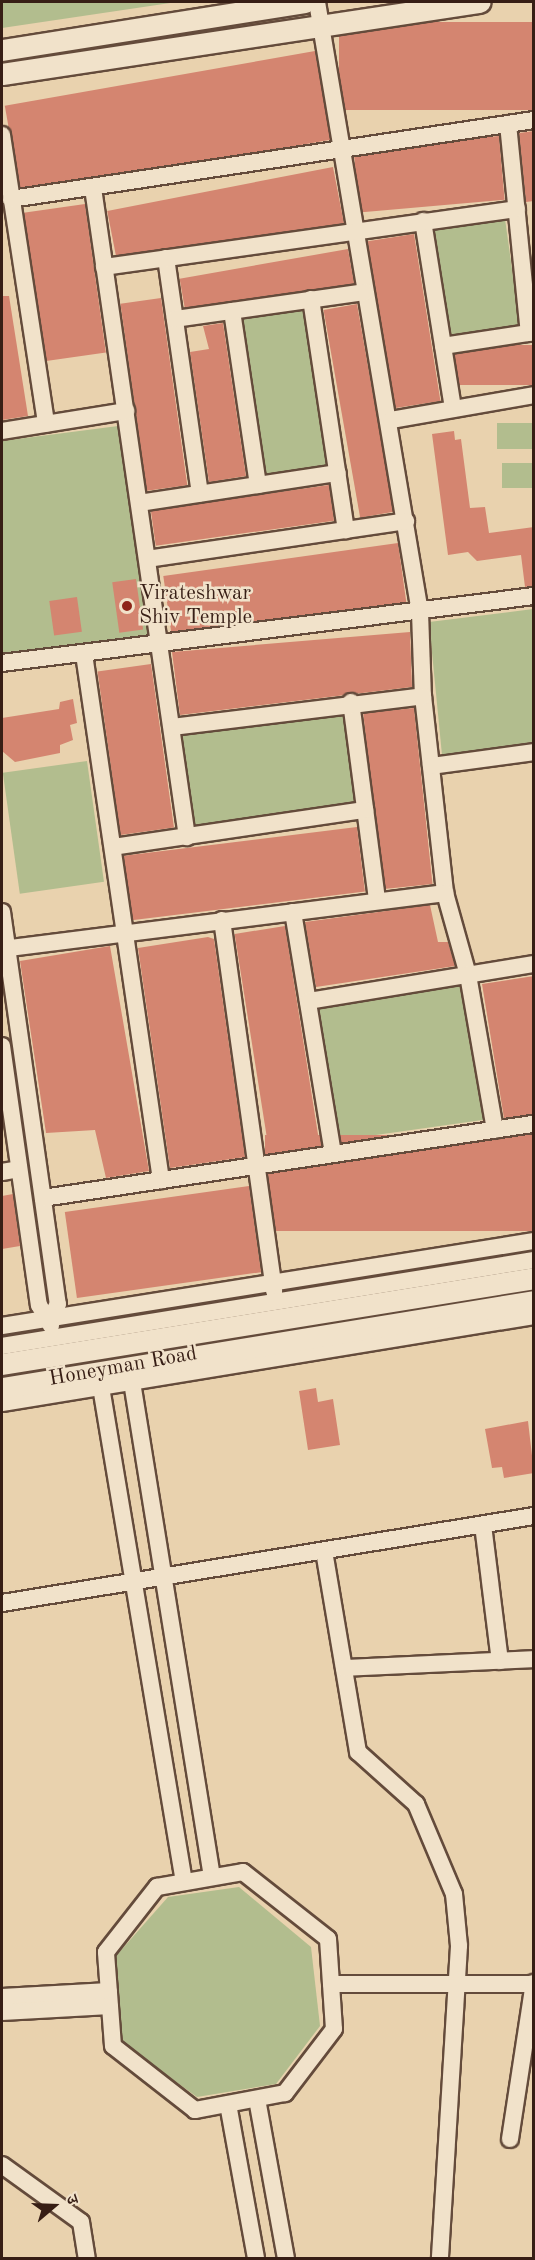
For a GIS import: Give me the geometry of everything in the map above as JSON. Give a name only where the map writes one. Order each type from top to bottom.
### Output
[{"type":"street","points":[[2,50],[304,2]]},
{"type":"street","points":[[317,2],[365,292],[391,420],[420,612],[423,696],[445,893],[468,975],[495,1130]]},
{"type":"street","points":[[2,74],[321,27],[398,8],[480,2]]},
{"type":"street","points":[[12,199],[342,151],[534,120]]},
{"type":"street","points":[[443,346],[531,332],[508,124]]},
{"type":"street","points":[[2,135],[46,424]]},
{"type":"street","points":[[93,188],[187,837]]},
{"type":"street","points":[[104,267],[517,209]]},
{"type":"street","points":[[423,221],[453,409]]},
{"type":"street","points":[[166,258],[200,494]]},
{"type":"street","points":[[175,319],[365,292]]},
{"type":"street","points":[[311,299],[346,530]]},
{"type":"street","points":[[232,311],[258,485]]},
{"type":"street","points":[[391,420],[534,395]]},
{"type":"street","points":[[2,431],[126,411]]},
{"type":"street","points":[[139,503],[338,473]]},
{"type":"street","points":[[147,559],[406,521]]},
{"type":"street","points":[[2,663],[534,596]]},
{"type":"street","points":[[84,654],[160,1180]]},
{"type":"street","points":[[172,727],[351,702],[423,696]]},
{"type":"street","points":[[351,702],[377,900]]},
{"type":"street","points":[[431,766],[534,752]]},
{"type":"street","points":[[113,847],[365,810]]},
{"type":"street","points":[[4,949],[445,893]]},
{"type":"street","points":[[2,912],[4,949],[58,1304],[50,1318]]},
{"type":"street","points":[[293,912],[333,1154]]},
{"type":"street","points":[[222,920],[272,1282],[278,1302]]},
{"type":"street","points":[[308,1001],[534,964]]},
{"type":"street","points":[[2,1046],[39,1305],[50,1318],[53,1338]]},
{"type":"street","points":[[43,1198],[534,1124]]},
{"type":"street","points":[[2,1172],[19,1169]]},
{"type":"street","points":[[2,1326],[534,1241]]},
{"type":"street","points":[[2,1346],[534,1260]]},
{"type":"street","points":[[2,1364],[534,1278]]},
{"type":"street","name":"Honeyman Road","points":[[2,1388],[534,1301]]},
{"type":"street","points":[[2,1403],[534,1316]]},
{"type":"street","points":[[132,1382],[212,1877]]},
{"type":"street","points":[[101,1387],[184,1882]]},
{"type":"street","points":[[2,1603],[534,1516]]},
{"type":"street","points":[[483,1525],[500,1661]]},
{"type":"street","points":[[324,1551],[358,1752],[416,1804],[434,1836],[454,1894],[456,1981],[440,2259]]},
{"type":"street","points":[[344,1668],[534,1659]]},
{"type":"street","points":[[243,1872],[328,1939],[334,2030],[285,2093],[195,2110],[113,2046],[106,1952],[157,1887],[184,1882],[243,1872]]},
{"type":"street","points":[[331,1984],[456,1981],[534,1984],[510,2139]]},
{"type":"street","points":[[2,1997],[110,1999]]},
{"type":"street","points":[[2,2012],[110,1999]]},
{"type":"street","points":[[257,2098],[286,2259]]},
{"type":"street","points":[[228,2104],[256,2259]]},
{"type":"street","points":[[2,2165],[81,2222],[87,2259]]},
{"type":"green space","points":[[2,2],[177,2],[2,28]]},
{"type":"green space","points":[[505,219],[520,325],[449,335],[434,229]]},
{"type":"green space","points":[[308,304],[332,471],[260,481],[237,314]]},
{"type":"green space","points":[[497,423],[533,423],[533,449],[497,449]]},
{"type":"green space","points":[[118,426],[148,637],[2,656],[2,441]]},
{"type":"green space","points":[[502,463],[533,463],[533,488],[502,488]]},
{"type":"green space","points":[[533,609],[533,742],[442,755],[429,622]]},
{"type":"green space","points":[[346,711],[358,806],[190,827],[178,732]]},
{"type":"green space","points":[[87,761],[104,882],[20,894],[3,773]]},
{"type":"green space","points":[[465,982],[484,1120],[335,1141],[315,1003]]},
{"type":"green space","points":[[239,1887],[311,1947],[320,2026],[276,2084],[197,2097],[121,2042],[115,1957],[168,1897]]},
{"type":"building","points":[[339,22],[534,22],[534,110],[339,110]]},
{"type":"building","points":[[315,51],[331,140],[20,194],[5,106]]},
{"type":"building","points":[[534,131],[534,201],[526,202],[519,133]]},
{"type":"building","points":[[499,136],[505,200],[359,212],[354,149]]},
{"type":"building","points":[[333,167],[344,223],[118,267],[107,211]]},
{"type":"building","points":[[85,204],[106,353],[44,361],[24,213]]},
{"type":"building","points":[[414,234],[440,401],[394,408],[368,241]]},
{"type":"building","points":[[348,249],[354,283],[186,313],[180,279]]},
{"type":"building","points":[[2,296],[9,296],[28,416],[2,420]]},
{"type":"building","points":[[161,298],[187,485],[147,491],[120,304]]},
{"type":"building","points":[[357,304],[394,512],[360,518],[324,310]]},
{"type":"building","points":[[223,323],[246,476],[209,482],[190,352],[209,349],[203,326]]},
{"type":"building","points":[[454,345],[534,345],[534,385],[454,385]]},
{"type":"building","points":[[454,431],[455,440],[461,439],[470,508],[485,507],[489,533],[534,527],[534,586],[525,587],[521,555],[477,561],[468,552],[448,555],[432,434]]},
{"type":"building","points":[[329,485],[334,521],[156,546],[151,510]]},
{"type":"building","points":[[398,543],[406,602],[172,635],[163,576]]},
{"type":"building","name":"Virateshwar Shiv Temple","points":[[136,579],[143,630],[119,633],[112,582]]},
{"type":"building","points":[[77,597],[82,632],[54,636],[49,601]]},
{"type":"building","points":[[410,632],[412,687],[180,715],[172,652]]},
{"type":"building","points":[[151,664],[174,827],[120,835],[98,672]]},
{"type":"building","points":[[73,699],[77,723],[70,725],[73,740],[60,745],[60,753],[15,762],[2,751],[2,718],[59,709],[60,702]]},
{"type":"building","points":[[414,708],[433,884],[382,889],[363,713]]},
{"type":"building","points":[[357,827],[365,892],[132,920],[124,856]]},
{"type":"building","points":[[430,905],[438,942],[448,942],[455,966],[316,987],[305,922]]},
{"type":"building","points":[[285,926],[319,1143],[269,1151],[235,934]]},
{"type":"building","points":[[208,937],[214,939],[245,1157],[170,1168],[138,948]]},
{"type":"building","points":[[110,946],[149,1171],[106,1178],[95,1130],[46,1133],[20,961]]},
{"type":"building","points":[[534,976],[534,1114],[504,1118],[482,984]]},
{"type":"building","points":[[265,1135],[534,1135],[534,1231],[265,1231]]},
{"type":"building","points":[[249,1186],[261,1272],[77,1298],[65,1212]]},
{"type":"building","points":[[13,1194],[20,1246],[2,1249],[2,1196]]},
{"type":"building","points":[[316,1388],[318,1402],[333,1399],[340,1445],[308,1450],[299,1391]]},
{"type":"building","points":[[528,1421],[534,1473],[504,1478],[502,1467],[492,1468],[485,1429]]},
{"type":"place","name":"Virateshwar Shiv Temple","points":[[127,606]]}]
